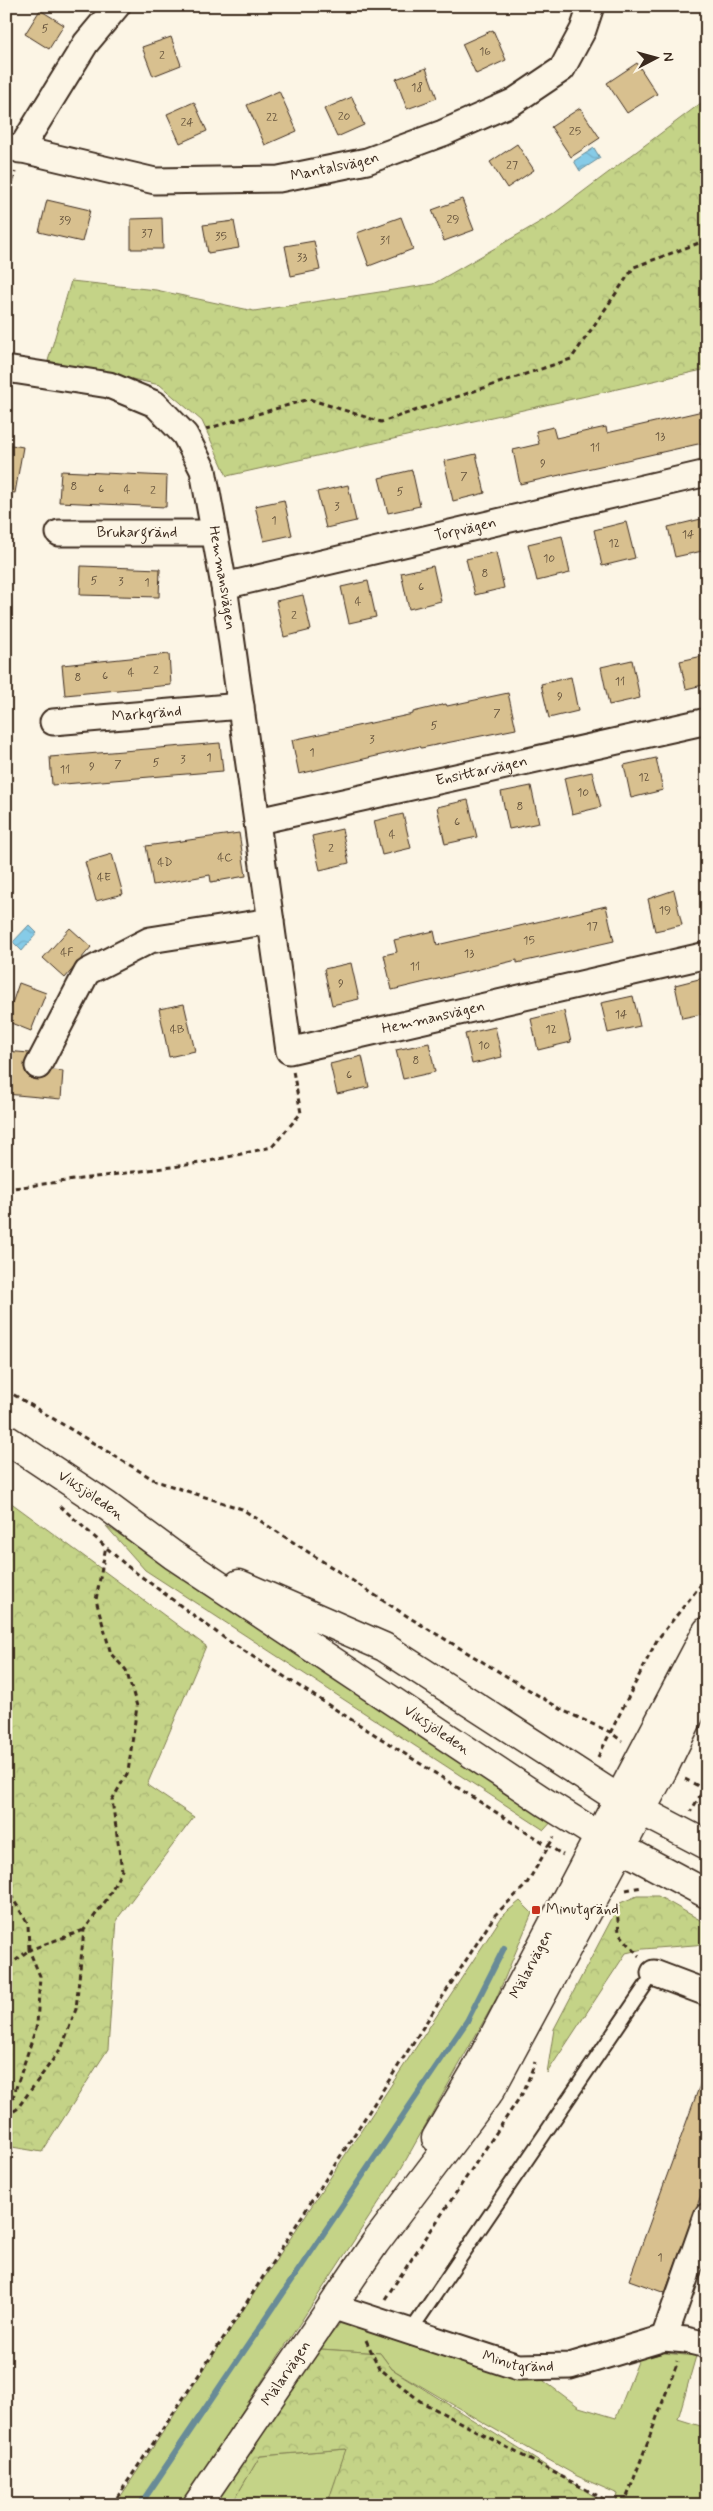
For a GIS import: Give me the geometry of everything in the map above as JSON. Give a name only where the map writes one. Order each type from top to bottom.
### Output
[{"type":"main road","name":"Viksjöleden","points":[[6,1439],[107,1506],[173,1556],[568,1816],[707,1894]]},
{"type":"main road","name":"Viksjöleden","points":[[173,1556],[384,1646],[630,1805],[707,1845]]},
{"type":"main road","name":"Mälarvägen","points":[[653,1762],[707,1631]]},
{"type":"main road","name":"Mälarvägen","points":[[197,2505],[375,2243],[490,2091],[610,1841],[653,1762],[707,1679]]},
{"type":"street","points":[[13,148],[86,43],[117,6]]},
{"type":"street","name":"Mantalsvägen","points":[[13,148],[155,181],[279,179],[368,161],[443,133],[513,102],[562,69],[583,30],[591,6]]},
{"type":"street","name":"Hemmansvägen","points":[[6,369],[109,385],[155,404],[185,435],[203,470],[224,586],[289,1051],[707,955]]},
{"type":"street","name":"Torpvägen","points":[[224,586],[707,473]]},
{"type":"street","name":"Brukargränd","points":[[59,533],[214,533]]},
{"type":"street","name":"Markgränd","points":[[52,722],[241,706]]},
{"type":"street","name":"Ensittarvägen","points":[[258,821],[703,722]]},
{"type":"street","points":[[38,1066],[86,972],[150,940],[271,921]]},
{"type":"street","points":[[654,1973],[707,1993]]},
{"type":"street","points":[[686,2341],[707,2216]]},
{"type":"street","name":"Minutgränd","points":[[332,2306],[518,2368],[570,2366],[686,2341]]},
{"type":"lane","points":[[410,2332],[654,1973]]},
{"type":"path","points":[[6,208],[13,148]]},
{"type":"path","points":[[185,435],[309,399],[381,422],[571,359],[634,268],[707,240]]},
{"type":"path","points":[[6,1189],[201,1163],[272,1147],[301,1113],[289,1051]]},
{"type":"path","points":[[6,1390],[156,1481],[242,1509],[410,1618],[564,1710],[610,1732],[653,1762],[706,1789]]},
{"type":"path","points":[[54,1502],[127,1566],[227,1640],[548,1846]]},
{"type":"path","points":[[6,2116],[17,2109],[62,2047],[76,2009],[84,1930],[107,1898],[122,1870],[112,1800],[128,1772],[137,1706],[126,1670],[111,1654],[96,1600],[106,1546]]},
{"type":"path","points":[[588,1779],[657,1640],[707,1577]]},
{"type":"path","points":[[112,2505],[236,2319],[495,1915],[526,1885],[568,1816]]},
{"type":"path","points":[[6,1887],[28,1924],[29,1950],[40,1976],[37,2025],[13,2097],[6,2105]]},
{"type":"path","points":[[616,1900],[619,1932],[654,1973]]},
{"type":"path","points":[[6,1968],[29,1950],[84,1930]]},
{"type":"path","points":[[624,2505],[686,2341]]},
{"type":"green space","points":[[707,93],[707,369],[227,476],[202,421],[160,385],[48,361],[71,281],[156,290],[254,311],[433,284],[552,215],[705,100]]},
{"type":"green space","points":[[6,1499],[206,1646],[147,1785],[194,1817],[117,1919],[108,2049],[42,2152],[6,2146]]},
{"type":"green space","points":[[106,1526],[551,1809],[554,1819],[544,1830],[145,1570]]},
{"type":"green space","points":[[637,1896],[658,1896],[707,1924],[707,1944],[643,1949],[626,1953],[547,2073],[554,2029],[620,1903]]},
{"type":"green space","points":[[520,1901],[532,1913],[496,1999],[402,2167],[181,2505],[115,2505],[503,1915]]},
{"type":"green space","points":[[341,2322],[540,2378],[579,2407],[616,2418],[639,2359],[664,2353],[696,2356],[678,2419],[707,2428],[707,2505],[615,2505],[618,2494],[577,2476],[392,2369],[380,2353],[320,2349]]},
{"type":"green space","points":[[320,2349],[380,2353],[392,2369],[608,2505],[327,2505],[346,2449],[260,2456],[231,2505],[214,2505],[243,2457]]},
{"type":"green space","points":[[347,2449],[327,2505],[231,2505],[260,2456]]},
{"type":"water","points":[[594,148],[600,158],[580,171],[574,161]]},
{"type":"water","points":[[29,925],[37,933],[22,951],[13,942]]},
{"type":"building","points":[[40,10],[64,25],[49,49],[25,34]]},
{"type":"building","points":[[493,30],[506,60],[476,74],[462,44]]},
{"type":"building","points":[[171,37],[181,65],[153,76],[142,47]]},
{"type":"building","points":[[637,63],[657,94],[627,113],[607,83]]},
{"type":"building","points":[[426,68],[437,98],[407,109],[396,79]]},
{"type":"building","points":[[279,91],[297,131],[265,145],[247,105]]},
{"type":"building","points":[[352,97],[364,125],[337,137],[324,109]]},
{"type":"building","points":[[194,102],[207,131],[180,143],[167,114]]},
{"type":"building","points":[[580,108],[600,138],[571,157],[551,127]]},
{"type":"building","points":[[517,144],[534,170],[507,188],[490,162]]},
{"type":"building","points":[[462,199],[474,230],[444,241],[432,210]]},
{"type":"building","points":[[47,200],[90,210],[82,242],[39,232]]},
{"type":"building","points":[[401,217],[413,249],[369,266],[357,233]]},
{"type":"building","points":[[162,218],[163,249],[131,249],[131,219]]},
{"type":"building","points":[[234,221],[239,248],[208,253],[203,225]]},
{"type":"building","points":[[314,241],[320,270],[291,276],[285,246]]},
{"type":"building","points":[[707,410],[707,442],[520,484],[513,450],[539,444],[536,431],[553,427],[556,438],[606,427],[607,433]]},
{"type":"building","points":[[6,444],[23,447],[15,493],[6,492]]},
{"type":"building","points":[[476,454],[485,493],[453,501],[444,461]]},
{"type":"building","points":[[412,470],[420,506],[388,513],[379,478]]},
{"type":"building","points":[[61,471],[167,476],[166,507],[59,502]]},
{"type":"building","points":[[348,485],[356,521],[326,528],[317,492]]},
{"type":"building","points":[[284,500],[292,535],[264,541],[255,506]]},
{"type":"building","points":[[701,519],[707,550],[675,557],[668,527]]},
{"type":"building","points":[[626,522],[635,558],[602,566],[594,530]]},
{"type":"building","points":[[562,536],[570,573],[537,581],[528,544]]},
{"type":"building","points":[[496,552],[504,588],[475,595],[466,559]]},
{"type":"building","points":[[81,566],[160,569],[159,597],[80,595]]},
{"type":"building","points":[[433,566],[441,601],[409,609],[401,573]]},
{"type":"building","points":[[368,581],[376,617],[349,623],[341,587]]},
{"type":"building","points":[[303,595],[311,630],[284,637],[276,601]]},
{"type":"building","points":[[169,654],[171,685],[65,695],[62,665]]},
{"type":"building","points":[[707,655],[707,684],[686,689],[680,661]]},
{"type":"building","points":[[632,660],[640,698],[609,705],[601,667]]},
{"type":"building","points":[[571,677],[578,711],[549,718],[541,684]]},
{"type":"building","points":[[508,693],[516,729],[421,748],[420,746],[299,774],[292,740],[413,714],[413,712],[446,704],[447,706]]},
{"type":"building","points":[[220,743],[223,771],[52,785],[50,757]]},
{"type":"building","points":[[656,758],[663,790],[631,798],[624,765]]},
{"type":"building","points":[[592,772],[601,807],[572,814],[564,778]]},
{"type":"building","points":[[531,786],[539,823],[509,829],[501,792]]},
{"type":"building","points":[[468,800],[477,837],[445,844],[437,807]]},
{"type":"building","points":[[403,814],[411,848],[382,855],[374,821]]},
{"type":"building","points":[[342,829],[349,863],[320,870],[312,836]]},
{"type":"building","points":[[239,833],[246,876],[211,882],[210,875],[153,885],[146,846]]},
{"type":"building","points":[[112,854],[123,894],[96,901],[85,862]]},
{"type":"building","points":[[674,890],[682,925],[655,931],[648,899]]},
{"type":"building","points":[[606,906],[614,941],[517,963],[517,960],[392,990],[384,955],[397,952],[394,940],[434,931],[437,945]]},
{"type":"building","points":[[70,928],[91,947],[65,978],[43,958]]},
{"type":"building","points":[[351,963],[359,999],[332,1005],[324,969]]},
{"type":"building","points":[[707,977],[707,1013],[682,1018],[675,985]]},
{"type":"building","points":[[19,983],[46,993],[31,1031],[6,1021]]},
{"type":"building","points":[[633,996],[640,1026],[608,1033],[601,1003]]},
{"type":"building","points":[[184,1004],[195,1051],[169,1057],[159,1009]]},
{"type":"building","points":[[564,1011],[571,1042],[538,1050],[531,1019]]},
{"type":"building","points":[[495,1027],[502,1057],[472,1064],[465,1034]]},
{"type":"building","points":[[429,1043],[435,1072],[403,1079],[396,1050]]},
{"type":"building","points":[[6,1051],[29,1053],[24,1067],[26,1074],[32,1079],[45,1078],[52,1070],[63,1071],[61,1099],[6,1094]]},
{"type":"building","points":[[362,1056],[369,1087],[337,1094],[330,1064]]},
{"type":"building","points":[[705,2071],[707,2071],[707,2179],[665,2293],[629,2280]]},
{"type":"waterway","points":[[140,2505],[467,2021],[504,1948]]},
{"type":"place","name":"Minutgränd","points":[[536,1910]]}]
